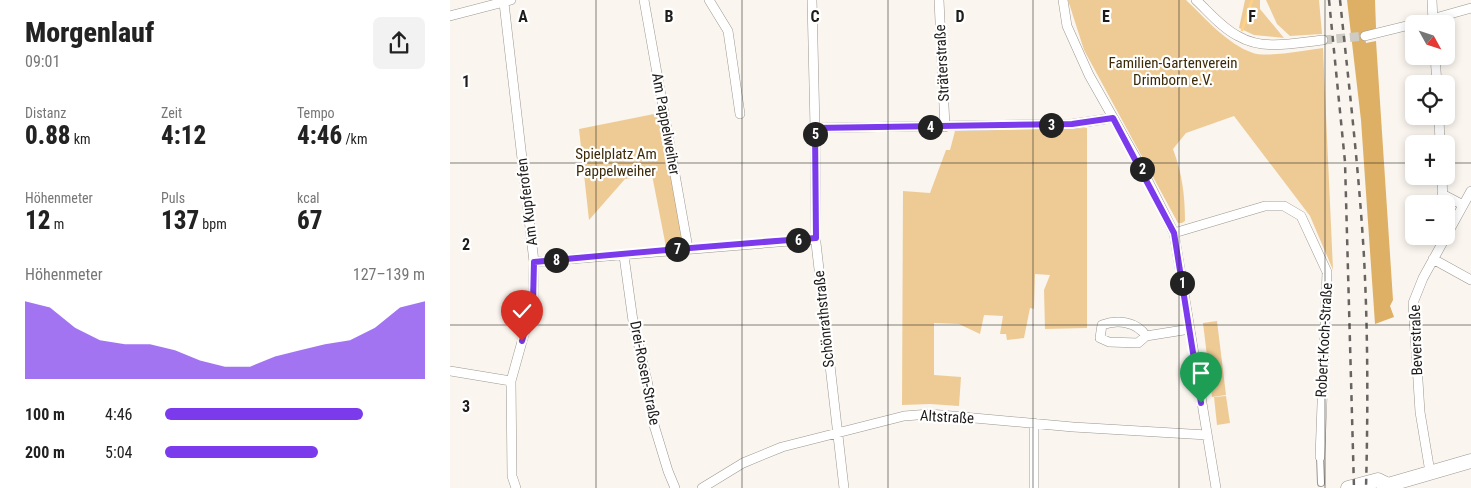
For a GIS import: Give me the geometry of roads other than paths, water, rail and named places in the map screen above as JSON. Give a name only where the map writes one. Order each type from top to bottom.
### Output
[{"type":"main road","points":[[1348,488],[1378,480],[1386,487],[1471,461]]},
{"type":"street","name":"Am Pappelweiher","points":[[644,0],[688,248]]},
{"type":"street","points":[[709,0],[728,31],[740,114]]},
{"type":"street","name":"Schönrathstraße","points":[[812,0],[816,238],[844,488]]},
{"type":"street","name":"Sträterstraße","points":[[939,0],[945,127]]},
{"type":"street","points":[[1062,0],[1067,26],[1089,75],[1174,233],[1216,488]]},
{"type":"street","points":[[1196,0],[1238,36],[1258,44],[1280,45],[1323,40]]},
{"type":"street","points":[[1432,0],[1433,15]]},
{"type":"street","points":[[450,16],[508,2]]},
{"type":"street","name":"Am Kupferofen","points":[[508,2],[534,262],[533,302],[510,381],[512,476],[516,488]]},
{"type":"street","points":[[1451,15],[1471,8]]},
{"type":"street","points":[[1365,36],[1405,26]]},
{"type":"street","points":[[815,128],[1072,124],[1113,118]]},
{"type":"street","name":"Beverstraße","points":[[1455,216],[1464,205],[1471,191]]},
{"type":"street","points":[[1455,203],[1464,205]]},
{"type":"street","name":"Robert-Koch-Straße","points":[[1174,233],[1266,206],[1284,206],[1301,216],[1327,272],[1320,457],[1321,483]]},
{"type":"street","points":[[534,262],[624,256],[688,248],[816,238]]},
{"type":"street","name":"Beverstraße","points":[[1430,472],[1420,412],[1412,319],[1413,303],[1440,245]]},
{"type":"street","name":"Drei-Rosen-Straße","points":[[624,256],[634,321],[648,385],[654,425],[675,488]]},
{"type":"street","points":[[1434,259],[1471,280]]},
{"type":"street","points":[[1146,336],[1138,326],[1130,323],[1108,323],[1102,325],[1100,329],[1100,338],[1109,342],[1138,343],[1146,336],[1190,329]]},
{"type":"street","points":[[450,372],[510,381]]},
{"type":"street","name":"Altstraße","points":[[702,488],[744,463],[782,447],[904,416],[930,414],[1207,435]]},
{"type":"street","points":[[1034,423],[1034,488]]},
{"type":"waterway","points":[[1242,30],[1252,0]]},
{"type":"tunnel","points":[[1323,40],[1365,36]]},
{"type":"railway","points":[[1329,0],[1345,162],[1354,488]]},
{"type":"railway","points":[[1340,0],[1357,161],[1364,257],[1367,372],[1366,488]]},
{"type":"park label","name":"Familien-Gartenverein Drimborn e.V.","points":[[1173,72]]},
{"type":"park label","name":"Spielplatz Am Pappelweiher","points":[[616,162]]}]
